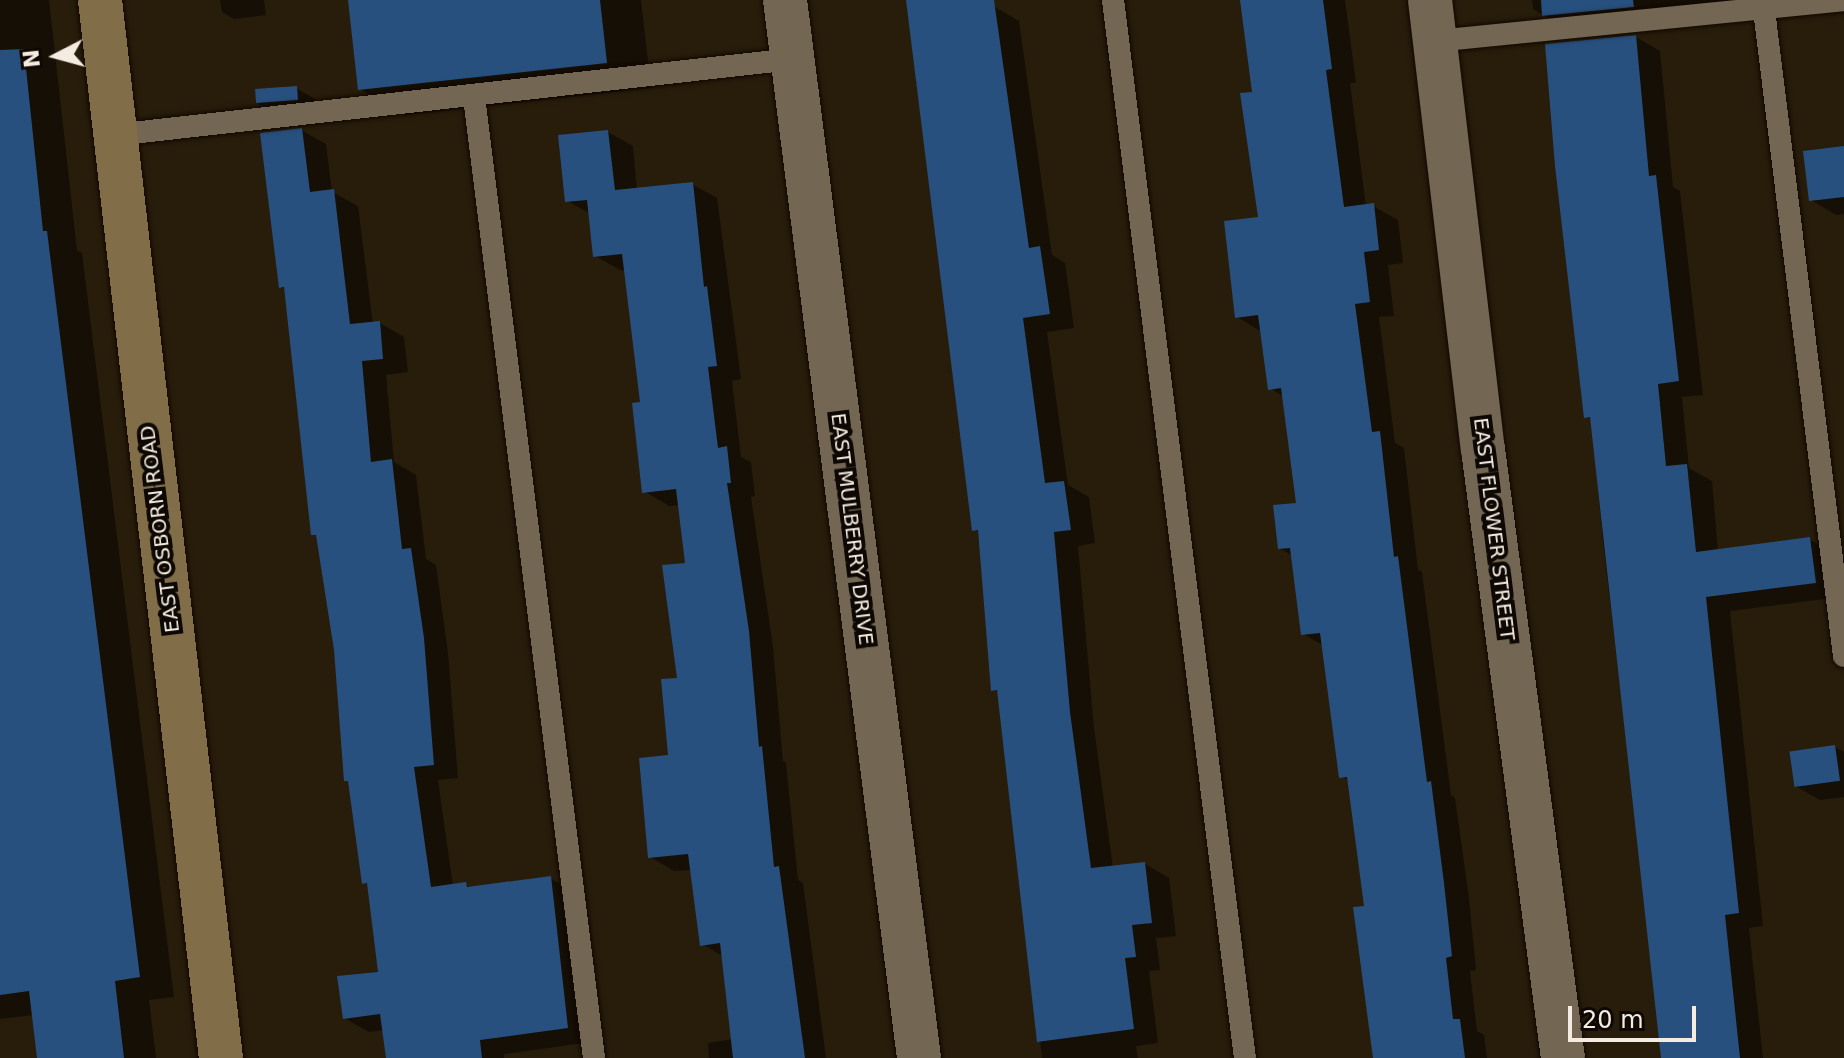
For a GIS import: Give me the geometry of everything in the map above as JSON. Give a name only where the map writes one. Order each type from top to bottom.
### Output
[{"type":"main road","name":"EAST OSBORN ROAD","points":[[100,0],[221,1058]]},
{"type":"street","name":"EAST MULBERRY DRIVE","points":[[785,0],[919,1058]]},
{"type":"street","name":"EAST FLOWER STREET","points":[[1432,20],[1483,449],[1563,1058]]},
{"type":"lane","points":[[1113,0],[1245,1058]]},
{"type":"lane","points":[[1432,20],[1764,10],[1844,0]]},
{"type":"lane","points":[[1764,10],[1844,656]]},
{"type":"lane","points":[[114,135],[793,59]]},
{"type":"lane","points":[[474,97],[594,1058]]},
{"type":"building","points":[[348,0],[600,0],[607,63],[358,90]]},
{"type":"building","points":[[906,0],[994,0],[1029,248],[1040,246],[1050,314],[1023,318],[1045,483],[1064,481],[1071,530],[1054,532],[1070,712],[1091,868],[1145,862],[1152,923],[1132,925],[1136,957],[1125,958],[1134,1029],[1037,1042],[997,690],[991,691],[978,530],[972,531]]},
{"type":"building","points":[[1240,0],[1323,0],[1332,69],[1326,70],[1344,207],[1374,203],[1379,250],[1364,252],[1370,302],[1355,304],[1372,432],[1380,431],[1394,557],[1398,556],[1427,782],[1431,781],[1444,883],[1452,956],[1446,958],[1453,1019],[1460,1019],[1465,1058],[1373,1058],[1353,907],[1364,906],[1347,777],[1339,778],[1320,633],[1301,635],[1290,548],[1278,549],[1273,505],[1296,503],[1281,388],[1268,390],[1258,315],[1235,318],[1224,221],[1258,217],[1240,93],[1252,92]]},
{"type":"building","points":[[1541,0],[1633,0],[1634,7],[1542,16]]},
{"type":"building","points":[[1636,35],[1649,176],[1656,175],[1679,381],[1658,384],[1666,466],[1687,464],[1696,552],[1810,537],[1816,583],[1706,597],[1739,913],[1725,915],[1740,1058],[1661,1058],[1590,417],[1584,418],[1555,166],[1545,44]]},
{"type":"building","points":[[24,49],[43,231],[47,231],[140,977],[115,981],[124,1058],[37,1058],[29,991],[0,995],[0,50]]},
{"type":"building","points":[[297,86],[298,100],[256,103],[255,89]]},
{"type":"building","points":[[302,128],[310,192],[334,189],[350,324],[380,321],[383,359],[362,361],[371,462],[392,459],[402,549],[411,548],[424,638],[434,765],[414,767],[431,887],[466,882],[467,887],[551,876],[568,1028],[480,1040],[482,1058],[386,1058],[380,1014],[343,1019],[337,976],[378,972],[367,883],[362,884],[348,781],[344,781],[334,650],[316,535],[311,535],[284,287],[279,288],[260,133]]},
{"type":"building","points":[[608,130],[615,190],[693,182],[704,287],[707,286],[717,366],[708,367],[718,448],[727,446],[731,483],[727,483],[749,631],[774,867],[779,866],[805,1058],[733,1058],[720,943],[700,946],[688,854],[648,858],[639,758],[668,755],[661,679],[677,678],[662,565],[685,563],[676,489],[642,493],[632,403],[640,402],[622,254],[593,257],[587,200],[565,202],[558,135]]},
{"type":"building","points":[[1844,146],[1844,197],[1809,201],[1803,151]]},
{"type":"building","points":[[1835,745],[1840,781],[1794,787],[1789,751]]}]
